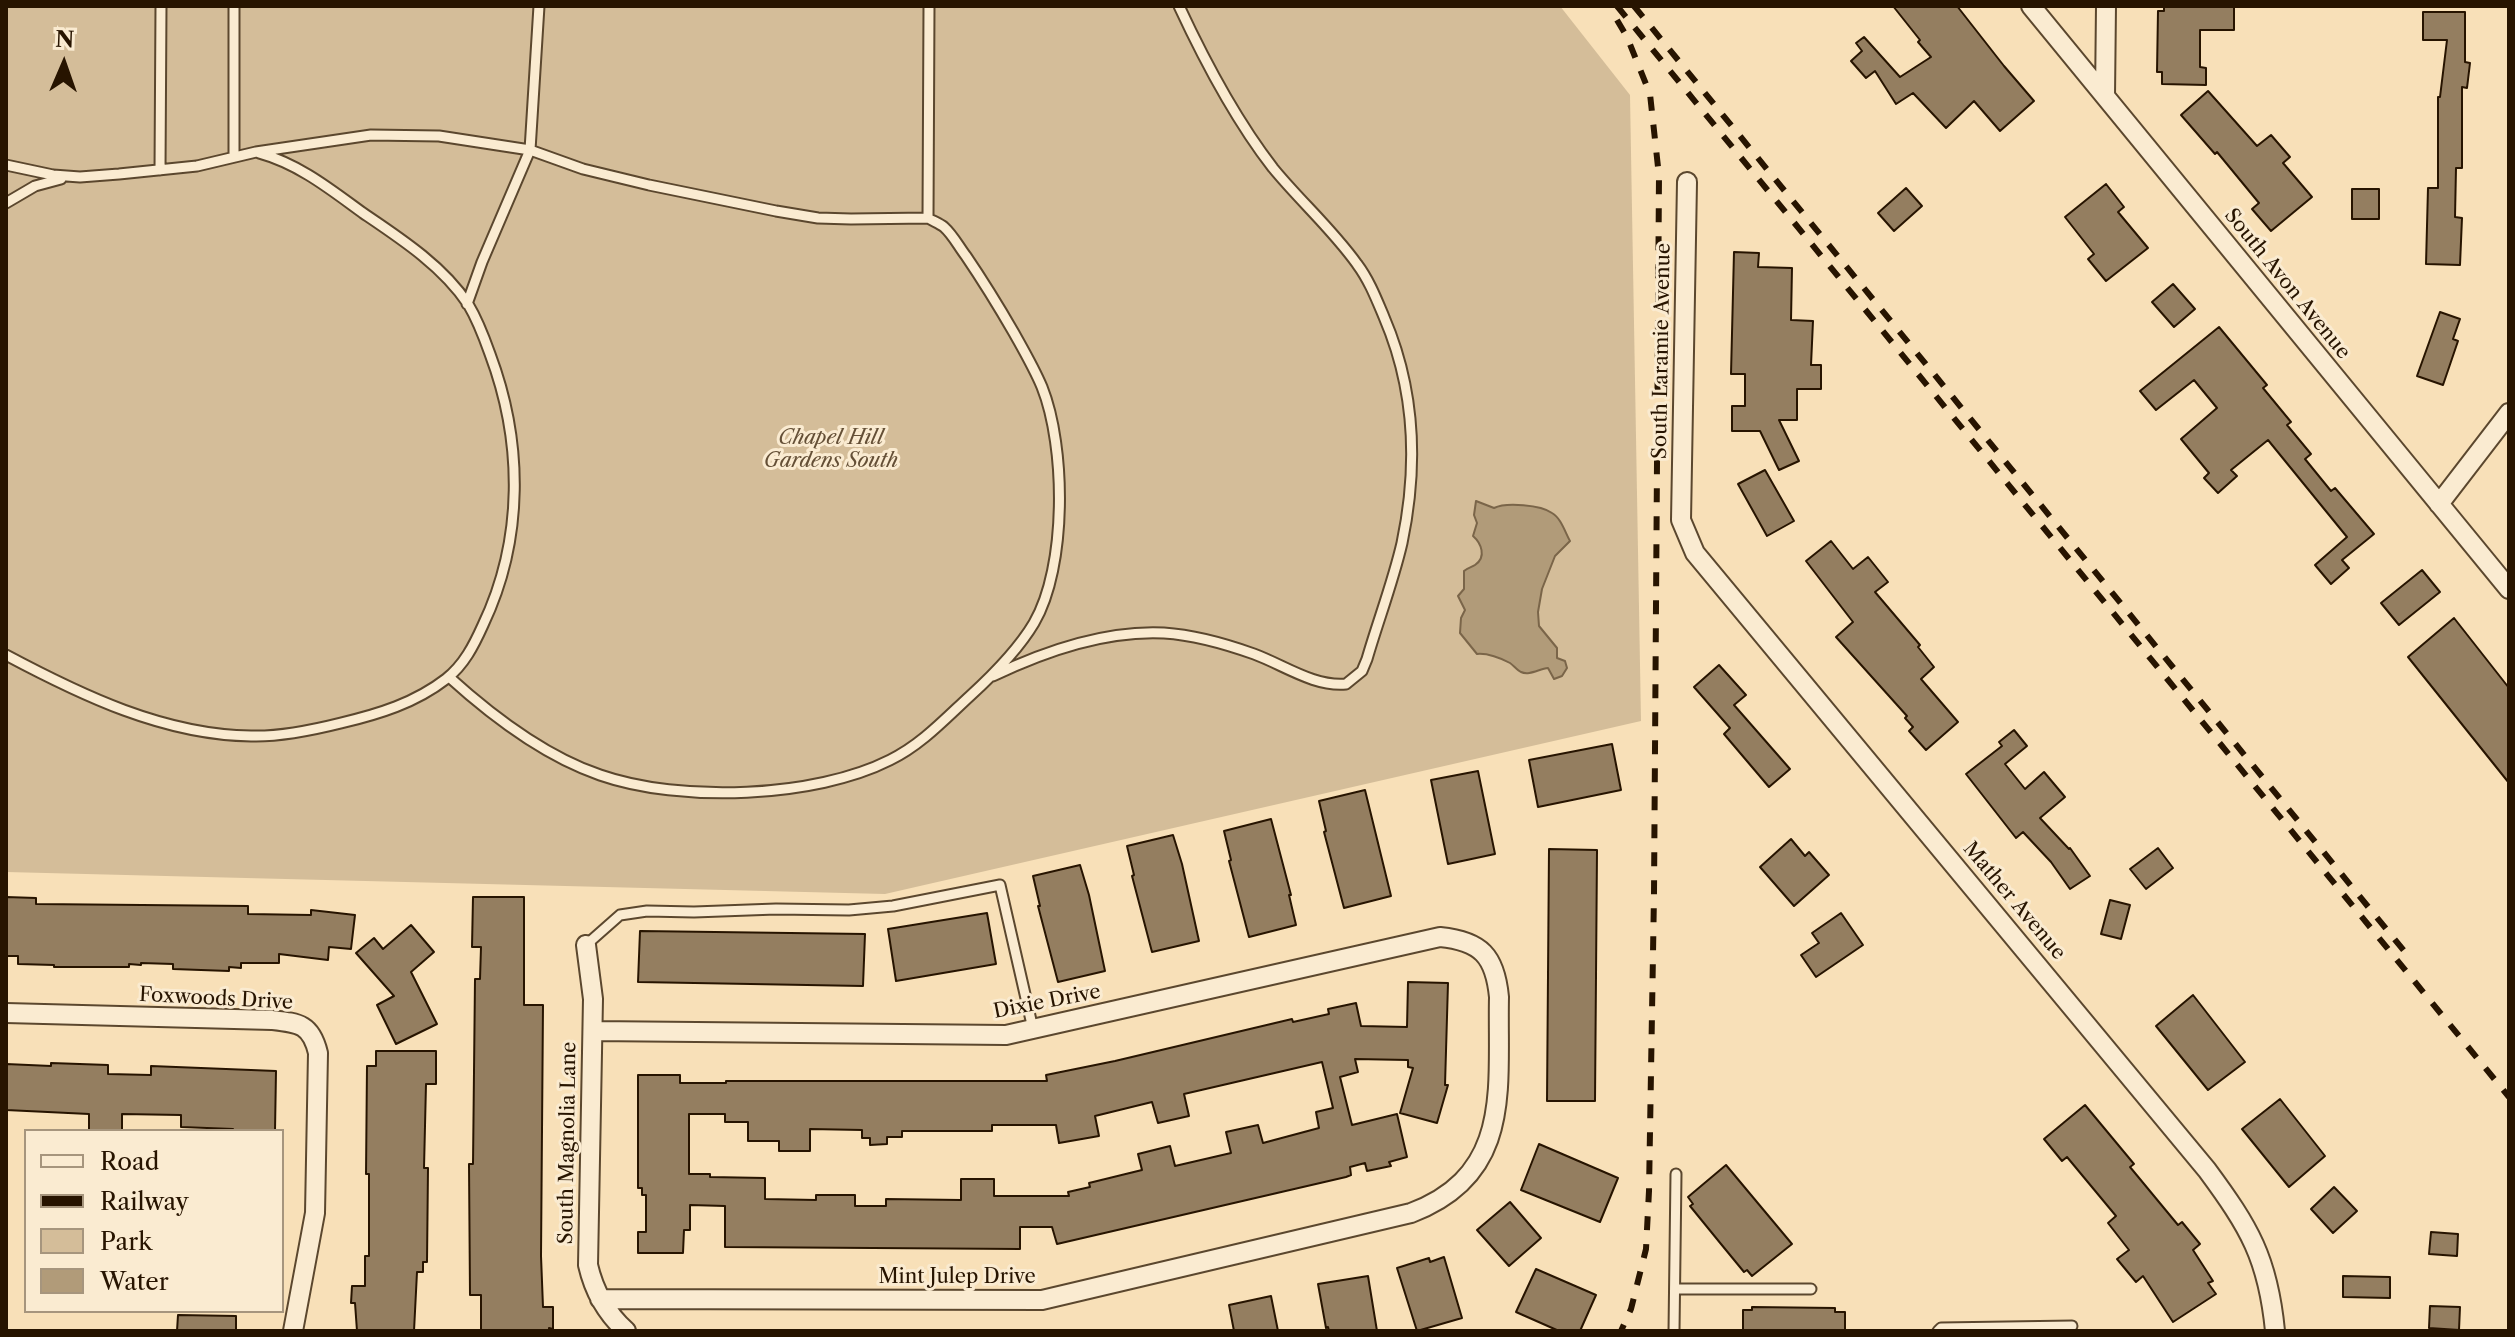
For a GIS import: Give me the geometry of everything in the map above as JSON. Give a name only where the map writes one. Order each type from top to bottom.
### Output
[{"type":"street","name":"South Avon Avenue","points":[[2031,6],[2509,589]]},
{"type":"street","points":[[2105,96],[2106,6]]},
{"type":"street","name":"South Laramie Avenue","points":[[1681,520],[1687,182]]},
{"type":"street","points":[[2439,504],[2509,413]]},
{"type":"street","name":"Mather Avenue","points":[[1681,520],[1695,553],[2051,979],[2230,1201],[2258,1248],[2270,1292],[2275,1331]]},
{"type":"street","name":"Dixie Drive","points":[[593,1031],[989,1036],[1033,1029],[1427,939],[1454,939],[1473,944],[1483,952],[1492,964],[1497,980],[1496,1116],[1482,1156],[1459,1186],[1444,1198]]},
{"type":"street","name":"South Magnolia Lane","points":[[586,945],[593,1031],[587,1253],[591,1279],[600,1299],[626,1331]]},
{"type":"street","name":"Foxwoods Drive","points":[[6,1013],[272,1020],[300,1025],[310,1031],[315,1041],[318,1063],[315,1213],[293,1331]]},
{"type":"street","name":"Mint Julep Drive","points":[[600,1299],[1042,1300],[1411,1213],[1444,1198]]},
{"type":"lane","points":[[160,170],[161,6]]},
{"type":"lane","points":[[234,6],[234,156]]},
{"type":"lane","points":[[467,304],[530,150],[539,6]]},
{"type":"lane","points":[[928,218],[929,6]]},
{"type":"lane","points":[[990,678],[1051,651],[1109,638],[1164,633],[1197,638],[1253,654],[1326,683],[1346,684],[1362,671],[1367,659],[1401,546],[1412,448],[1408,393],[1392,335],[1372,287],[1358,265],[1254,141],[1213,76],[1179,6]]},
{"type":"lane","points":[[6,203],[35,186],[56,180],[197,166],[256,152],[371,135],[405,134],[530,150],[596,172],[776,211],[818,218],[928,218],[944,227],[1011,327],[1042,388],[1055,439],[1059,536],[1045,599],[1034,623],[990,678],[933,731],[891,760],[836,781],[742,792],[666,788],[604,777],[578,767],[526,737],[449,677]]},
{"type":"lane","points":[[6,655],[93,698],[158,722],[221,735],[254,737],[325,727],[392,709],[449,677],[473,646],[498,588],[514,524],[516,496],[514,460],[503,392],[482,332],[467,304],[446,279],[390,232],[298,168],[256,152]]},
{"type":"lane","points":[[6,165],[80,177]]},
{"type":"lane","points":[[586,945],[620,915],[647,911],[849,910],[893,906],[1000,885],[1033,1029]]},
{"type":"lane","points":[[1674,1331],[1676,1174]]},
{"type":"lane","points":[[1675,1289],[1811,1289]]},
{"type":"lane","points":[[1938,1331],[1941,1328],[2072,1326]]},
{"type":"green space","name":"Chapel Hill Gardens South","points":[[6,6],[1560,6],[1630,95],[1641,721],[885,894],[6,872]]},
{"type":"water","points":[[1476,501],[1494,508],[1515,505],[1547,510],[1555,515],[1570,541],[1555,556],[1542,589],[1538,612],[1539,626],[1557,648],[1557,658],[1565,661],[1567,668],[1562,676],[1554,679],[1548,668],[1524,673],[1502,659],[1477,654],[1460,633],[1465,610],[1458,596],[1464,589],[1464,571],[1479,562],[1482,554],[1473,536],[1477,523],[1474,515]]},
{"type":"building","points":[[1893,6],[1957,6],[2034,101],[2000,131],[1974,101],[1946,128],[1913,93],[1896,104],[1875,71],[1866,78],[1851,61],[1862,51],[1856,43],[1864,37],[1900,77],[1931,57]]},
{"type":"building","points":[[2164,6],[2234,6],[2234,30],[2200,30],[2200,67],[2206,68],[2206,85],[2162,84],[2162,72],[2157,72],[2158,11],[2164,11]]},
{"type":"building","points":[[2423,12],[2465,12],[2465,62],[2470,63],[2467,88],[2462,87],[2462,168],[2456,168],[2455,217],[2462,218],[2460,265],[2426,264],[2428,188],[2438,188],[2438,97],[2447,40],[2423,40]]},
{"type":"building","points":[[2208,91],[2257,146],[2271,135],[2290,157],[2283,163],[2312,197],[2271,231],[2252,209],[2259,203],[2181,115]]},
{"type":"building","points":[[2106,184],[2124,207],[2118,212],[2148,248],[2106,281],[2088,259],[2094,254],[2065,217]]},
{"type":"building","points":[[1906,188],[1922,206],[1894,231],[1878,213]]},
{"type":"building","points":[[2352,189],[2379,189],[2379,219],[2352,219]]},
{"type":"building","points":[[1734,252],[1759,253],[1758,267],[1792,268],[1791,320],[1813,321],[1811,365],[1821,365],[1821,389],[1797,389],[1797,420],[1779,420],[1799,461],[1779,470],[1760,431],[1732,431],[1732,406],[1745,406],[1745,374],[1731,374]]},
{"type":"building","points":[[2173,284],[2195,309],[2174,327],[2152,302]]},
{"type":"building","points":[[2440,312],[2460,319],[2453,339],[2458,341],[2443,385],[2417,376]]},
{"type":"building","points":[[2219,327],[2267,385],[2263,388],[2291,422],[2287,425],[2311,454],[2305,459],[2331,491],[2335,488],[2374,534],[2342,560],[2349,568],[2331,584],[2315,565],[2347,537],[2268,440],[2231,470],[2237,476],[2218,493],[2204,478],[2209,473],[2181,439],[2217,408],[2194,380],[2156,410],[2140,391]]},
{"type":"building","points":[[1765,470],[1794,521],[1767,536],[1738,484]]},
{"type":"building","points":[[1831,541],[1853,569],[1868,557],[1888,582],[1875,592],[1920,645],[1918,647],[1934,667],[1921,679],[1958,722],[1926,750],[1909,731],[1913,727],[1905,718],[1907,716],[1836,637],[1853,622],[1806,561]]},
{"type":"building","points":[[2422,570],[2440,592],[2399,625],[2381,603]]},
{"type":"building","points":[[2454,618],[2509,688],[2509,783],[2408,657]]},
{"type":"building","points":[[1719,665],[1746,695],[1734,705],[1790,769],[1769,787],[1724,734],[1730,728],[1694,687]]},
{"type":"building","points":[[2014,730],[2027,746],[2005,764],[2025,789],[2044,772],[2065,797],[2040,818],[2070,848],[2090,876],[2070,889],[2051,862],[2023,832],[2016,838],[1966,774],[2002,746],[1999,742]]},
{"type":"building","points":[[1612,744],[1621,790],[1538,807],[1529,760]]},
{"type":"building","points":[[1478,771],[1495,854],[1448,864],[1431,780]]},
{"type":"building","points":[[1365,790],[1391,896],[1344,908],[1319,801]]},
{"type":"building","points":[[1271,819],[1296,925],[1249,937],[1224,831]]},
{"type":"building","points":[[1173,835],[1199,941],[1152,952],[1127,846]]},
{"type":"building","points":[[1791,839],[1805,856],[1809,852],[1829,875],[1794,906],[1760,867]]},
{"type":"building","points":[[2158,848],[2173,868],[2146,889],[2130,869]]},
{"type":"building","points":[[1549,849],[1597,850],[1595,1101],[1547,1101]]},
{"type":"building","points":[[1080,865],[1105,971],[1058,982],[1033,876]]},
{"type":"building","points":[[6,897],[36,898],[36,904],[248,906],[248,914],[311,915],[311,910],[355,915],[351,949],[329,947],[328,960],[279,954],[279,963],[241,963],[241,968],[229,967],[229,971],[173,969],[173,964],[141,963],[129,964],[129,967],[54,967],[18,964],[18,956],[6,956]]},
{"type":"building","points":[[473,897],[524,897],[524,1005],[543,1005],[541,1256],[543,1307],[553,1307],[553,1329],[549,1328],[549,1331],[481,1331],[481,1295],[470,1295],[469,1164],[473,1164],[475,979],[480,979],[481,947],[472,947]]},
{"type":"building","points":[[2110,900],[2130,905],[2121,939],[2101,934]]},
{"type":"building","points":[[987,913],[996,964],[896,981],[888,929]]},
{"type":"building","points":[[1841,913],[1863,945],[1816,977],[1801,955],[1819,943],[1812,933]]},
{"type":"building","points":[[411,925],[434,952],[411,972],[437,1024],[396,1044],[377,1005],[394,996],[356,953],[374,938],[383,949]]},
{"type":"building","points":[[640,931],[865,934],[863,986],[638,982]]},
{"type":"building","points":[[1408,982],[1448,983],[1445,1085],[1448,1085],[1437,1123],[1400,1113],[1413,1068],[1408,1067],[1408,1060],[1355,1059],[1358,1072],[1340,1077],[1352,1125],[1397,1114],[1407,1157],[1389,1162],[1391,1166],[1367,1171],[1365,1163],[1350,1167],[1351,1175],[1346,1177],[1057,1244],[1052,1227],[1020,1227],[1020,1249],[725,1247],[725,1206],[690,1205],[690,1230],[684,1230],[683,1253],[638,1253],[638,1232],[646,1232],[646,1195],[642,1195],[642,1188],[638,1188],[638,1075],[680,1075],[680,1083],[1047,1081],[1046,1075],[1292,1019],[1293,1022],[1329,1014],[1328,1009],[1356,1003],[1361,1026],[1407,1027]],"holes":[[[1322,1062],[1333,1108],[1316,1112],[1319,1128],[1263,1143],[1258,1125],[1226,1132],[1231,1153],[1175,1166],[1170,1146],[1138,1154],[1142,1170],[1089,1183],[1090,1187],[1068,1192],[1069,1196],[994,1196],[994,1179],[961,1179],[961,1200],[886,1199],[886,1206],[855,1206],[855,1195],[816,1195],[816,1200],[765,1199],[765,1178],[689,1174],[689,1114],[725,1114],[725,1122],[748,1122],[748,1141],[779,1141],[779,1151],[810,1151],[810,1129],[862,1130],[862,1138],[870,1138],[870,1145],[887,1144],[887,1137],[902,1137],[902,1131],[992,1131],[992,1125],[1056,1125],[1059,1143],[1099,1136],[1095,1116],[1152,1102],[1158,1123],[1189,1116],[1184,1094]]]},
{"type":"building","points":[[2193,995],[2245,1062],[2208,1090],[2156,1026]]},
{"type":"building","points":[[376,1051],[436,1051],[436,1084],[426,1084],[424,1168],[428,1168],[427,1262],[423,1262],[423,1272],[417,1272],[414,1331],[357,1331],[355,1303],[351,1303],[352,1286],[365,1286],[365,1256],[369,1256],[367,1066],[376,1066]]},
{"type":"building","points":[[51,1063],[108,1065],[108,1074],[151,1075],[151,1066],[276,1071],[275,1129],[181,1127],[181,1115],[122,1114],[122,1129],[89,1129],[89,1114],[6,1110],[6,1064],[51,1066]]},
{"type":"building","points":[[2280,1099],[2325,1156],[2289,1187],[2242,1129]]},
{"type":"building","points":[[2085,1105],[2134,1164],[2130,1167],[2178,1225],[2182,1222],[2200,1244],[2193,1250],[2213,1281],[2208,1283],[2216,1294],[2173,1322],[2143,1276],[2136,1282],[2117,1259],[2129,1250],[2108,1223],[2116,1216],[2067,1157],[2062,1161],[2044,1139]]},
{"type":"building","points":[[1539,1144],[1618,1178],[1600,1222],[1521,1190]]},
{"type":"building","points":[[1726,1165],[1792,1244],[1752,1276],[1747,1270],[1744,1272],[1690,1206],[1693,1204],[1688,1197]]},
{"type":"building","points":[[2334,1187],[2357,1211],[2333,1233],[2311,1209]]},
{"type":"building","points":[[1510,1202],[1541,1238],[1509,1266],[1477,1230]]},
{"type":"building","points":[[2431,1232],[2458,1234],[2457,1256],[2429,1254]]},
{"type":"building","points":[[1444,1257],[1462,1318],[1417,1331],[1397,1268],[1429,1258],[1430,1262]]},
{"type":"building","points":[[1536,1269],[1596,1295],[1580,1331],[1559,1331],[1516,1312]]},
{"type":"building","points":[[1368,1276],[1377,1331],[1329,1331],[1318,1284]]},
{"type":"building","points":[[2343,1276],[2390,1277],[2390,1298],[2343,1297]]},
{"type":"building","points":[[1271,1296],[1278,1331],[1234,1331],[1229,1305]]},
{"type":"building","points":[[2430,1306],[2460,1307],[2459,1330],[2429,1328]]},
{"type":"building","points":[[1752,1307],[1835,1308],[1835,1312],[1845,1312],[1845,1331],[1743,1331],[1743,1310],[1752,1310]]},
{"type":"building","points":[[178,1315],[236,1316],[236,1331],[177,1331]]},
{"type":"railway","points":[[1617,6],[2509,1097]]},
{"type":"railway","points":[[1634,6],[2405,952]]},
{"type":"railway","points":[[1617,20],[1650,94],[1659,176],[1649,1191],[1646,1249],[1631,1309],[1621,1331]]}]
